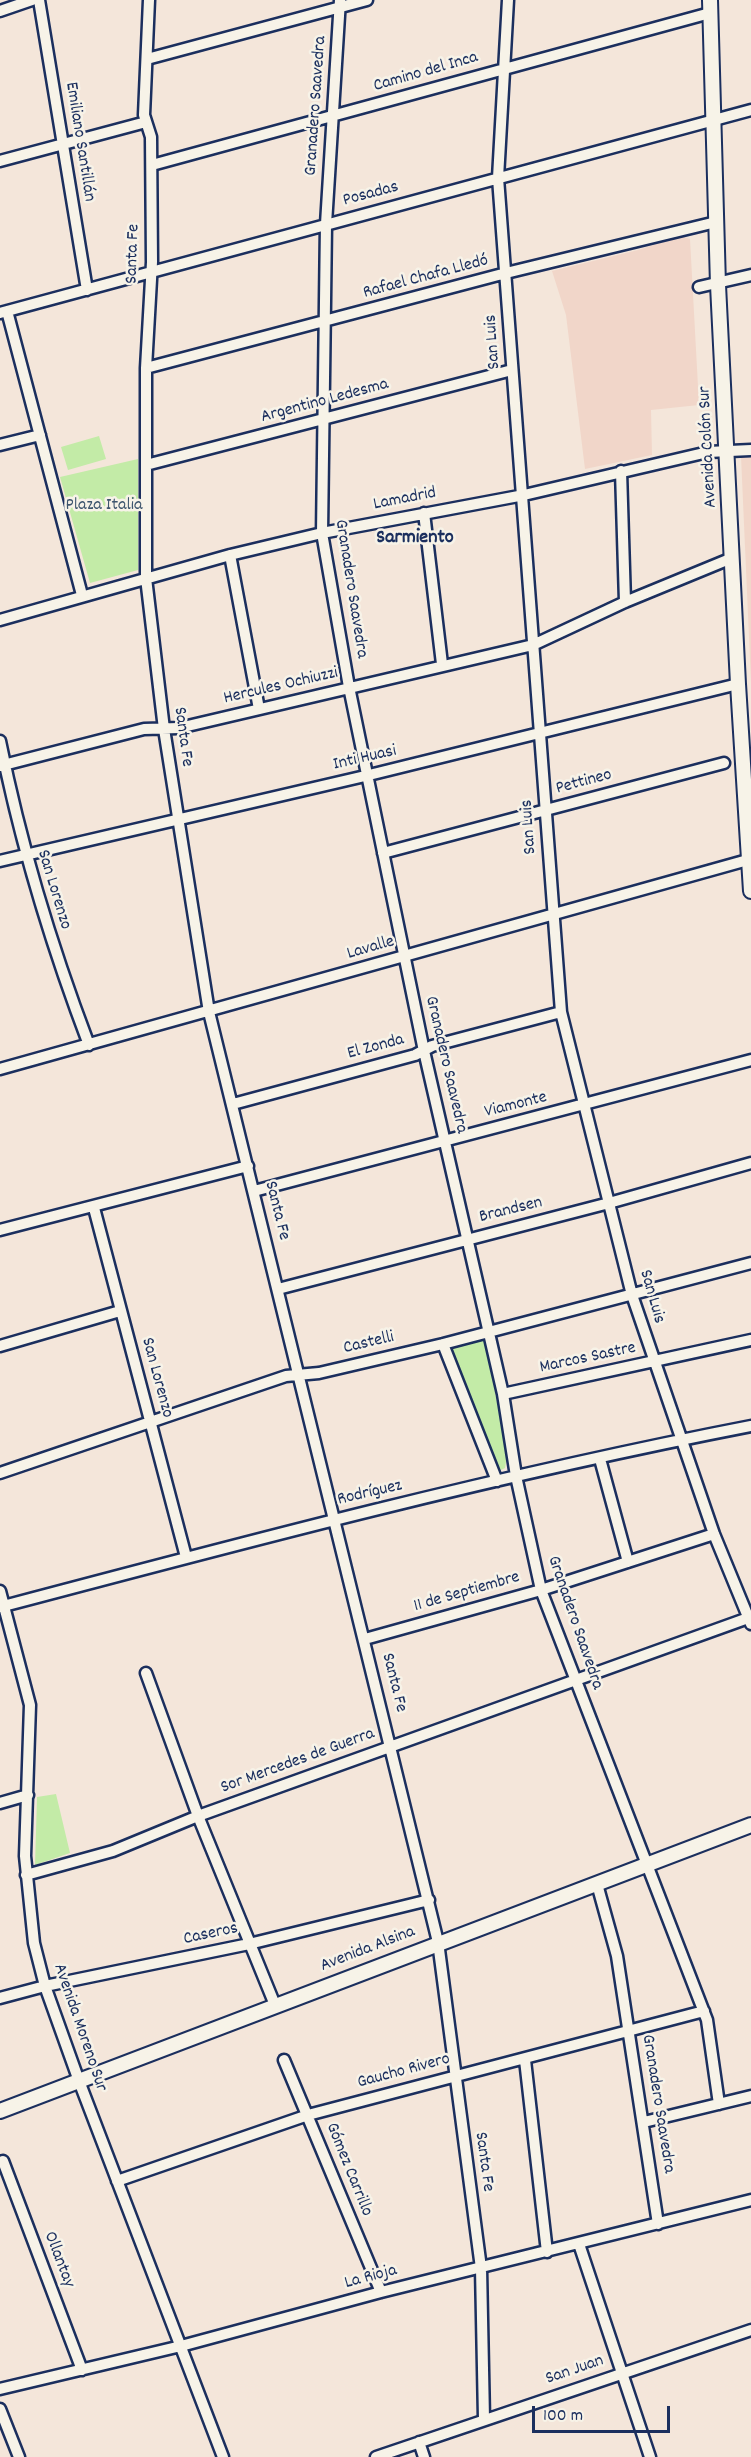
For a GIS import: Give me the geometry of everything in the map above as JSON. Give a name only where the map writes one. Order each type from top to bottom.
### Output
[{"type":"main road","name":"Avenida Colón Sur","points":[[710,7],[718,285],[751,891]]},
{"type":"main road","name":"Avenida Alsina","points":[[0,2111],[438,1942],[751,1825]]},
{"type":"street","points":[[0,11],[32,0]]},
{"type":"street","name":"Emiliano Santillán","points":[[39,0],[87,290]]},
{"type":"street","name":"Santa Fe","points":[[149,0],[146,122],[151,132],[152,274],[149,285],[146,368],[146,578],[164,729],[209,1012],[438,1942],[481,2268],[484,2419]]},
{"type":"street","points":[[147,59],[340,4],[367,0]]},
{"type":"street","name":"San Luis","points":[[508,0],[498,178],[524,495],[561,1012],[632,1295],[714,1534],[750,1619]]},
{"type":"street","name":"Granadero Saavedra","points":[[340,4],[326,224],[321,532],[365,776],[424,1051],[503,1394],[516,1476],[541,1590],[704,2011],[709,2030],[719,2104]]},
{"type":"street","name":"Camino del Inca","points":[[152,165],[332,117],[710,7]]},
{"type":"street","name":"Posadas","points":[[3,312],[152,274],[694,123],[751,110]]},
{"type":"street","points":[[0,160],[146,122]]},
{"type":"street","name":"Rafael Chafa Lledó","points":[[146,368],[506,273],[716,222]]},
{"type":"street","points":[[699,287],[718,285],[751,275]]},
{"type":"street","points":[[3,312],[40,435],[82,595]]},
{"type":"street","name":"Argentino Ledesma","points":[[146,465],[323,421],[512,370]]},
{"type":"street","points":[[0,446],[40,435]]},
{"type":"street","name":"Lamadrid","points":[[0,620],[82,595],[321,532],[524,495],[708,452],[751,450]]},
{"type":"street","points":[[621,471],[625,602]]},
{"type":"street","points":[[424,513],[442,664]]},
{"type":"street","points":[[230,555],[259,709]]},
{"type":"street","name":"Hercules Ochiuzzi","points":[[2,765],[144,729],[179,728],[442,664],[533,645],[625,602],[732,558]]},
{"type":"street","name":"Inti Huasi","points":[[0,861],[365,776],[738,684]]},
{"type":"street","name":"San Lorenzo","points":[[0,741],[2,765],[25,855],[68,990],[89,1045]]},
{"type":"street","name":"Pettineo","points":[[383,853],[724,764]]},
{"type":"street","name":"Lavalle","points":[[0,1069],[750,860]]},
{"type":"street","name":"El Zonda","points":[[233,1104],[561,1012]]},
{"type":"street","name":"Viamonte","points":[[254,1191],[751,1060]]},
{"type":"street","name":"Brandsen","points":[[278,1289],[609,1203],[751,1163]]},
{"type":"street","points":[[0,1230],[94,1208],[248,1166]]},
{"type":"street","name":"San Lorenzo","points":[[94,1208],[186,1557]]},
{"type":"street","name":"Castelli","points":[[0,1473],[286,1376],[318,1373],[443,1344],[751,1263]]},
{"type":"street","points":[[0,1346],[120,1311]]},
{"type":"street","name":"Marcos Sastre","points":[[503,1394],[751,1340]]},
{"type":"street","points":[[443,1344],[497,1481]]},
{"type":"street","name":"Rodríguez","points":[[2,1606],[186,1557],[516,1476],[751,1426]]},
{"type":"street","points":[[600,1459],[628,1562]]},
{"type":"street","name":"11 de Septiembre","points":[[365,1639],[541,1590],[714,1534]]},
{"type":"street","name":"Avenida Moreno Sur","points":[[0,1590],[2,1606],[30,1705],[26,1875],[34,1943],[45,1986],[223,2457]]},
{"type":"street","name":"Sor Mercedes de Guerra","points":[[26,1875],[113,1851],[198,1816],[750,1619]]},
{"type":"street","points":[[146,1673],[198,1816],[275,2005]]},
{"type":"street","points":[[0,1803],[28,1795]]},
{"type":"street","name":"Granadero Saavedra","points":[[597,1884],[617,1956],[658,2224]]},
{"type":"street","name":"Caseros","points":[[0,1998],[45,1986],[249,1944],[429,1900]]},
{"type":"street","name":"Gaucho Rivero","points":[[117,2181],[308,2115],[455,2075],[525,2060],[704,2011]]},
{"type":"street","name":"Gómez Carrillo","points":[[284,2060],[381,2292]]},
{"type":"street","points":[[525,2060],[547,2252]]},
{"type":"street","points":[[644,2122],[751,2096]]},
{"type":"street","name":"Ollantay","points":[[3,2161],[82,2370]]},
{"type":"street","name":"La Rioja","points":[[0,2389],[181,2346],[381,2292],[751,2200]]},
{"type":"street","points":[[579,2244],[650,2457]]},
{"type":"street","name":"San Juan","points":[[376,2457],[751,2330]]},
{"type":"street","points":[[0,2409],[19,2457]]},
{"type":"street","points":[[419,2442],[424,2457]]},
{"type":"shaded area","points":[[681,236],[690,239],[699,405],[651,410],[652,455],[585,469],[566,315],[552,271],[638,250]]},
{"type":"shaded area","points":[[741,456],[751,456],[751,683]]},
{"type":"green space","points":[[99,436],[106,459],[68,470],[61,447]]},
{"type":"green space","name":"Plaza Italia","points":[[138,459],[138,570],[90,583],[60,477]]},
{"type":"green space","points":[[485,1338],[507,1456],[505,1468],[501,1470],[493,1458],[451,1348]]},
{"type":"green space","points":[[56,1794],[70,1853],[35,1865],[37,1797]]},
{"type":"district","name":"Sarmiento","points":[[415,539]]}]
